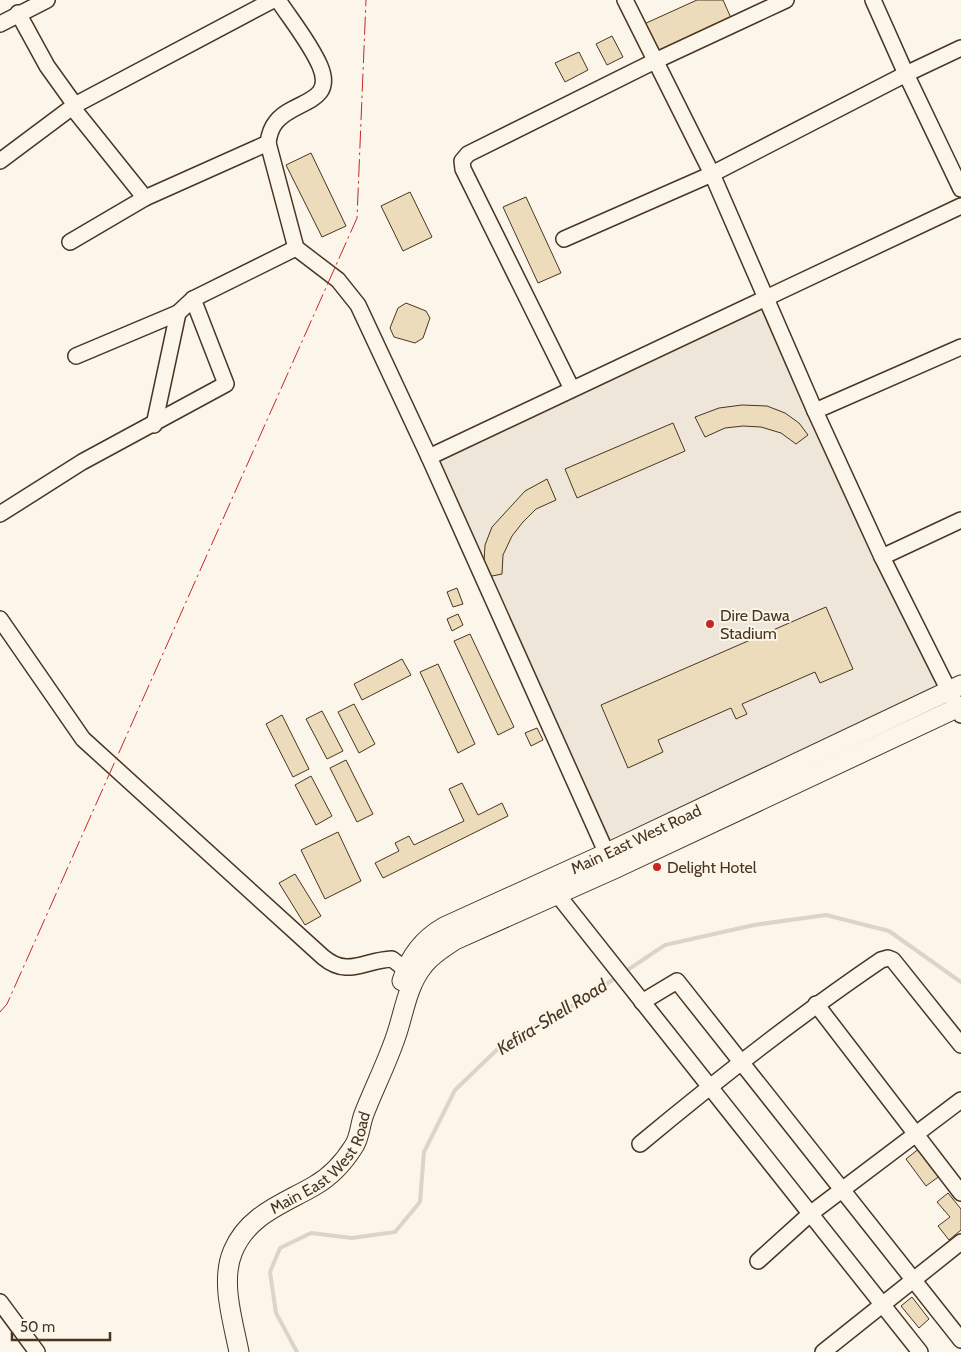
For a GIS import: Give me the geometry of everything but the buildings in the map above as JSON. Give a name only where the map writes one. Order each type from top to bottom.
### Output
[{"type":"main road","name":"Main East West Road","points":[[239,1352],[227,1281],[232,1251],[249,1226],[266,1211],[315,1186],[334,1171],[356,1144],[363,1116],[388,1058],[395,1001],[411,973],[416,952],[434,933],[554,887],[610,861],[828,758],[955,688]]},
{"type":"main road","name":"Main East West Road","points":[[828,758],[960,710]]},
{"type":"street","points":[[0,24],[18,13],[47,0]]},
{"type":"street","points":[[0,161],[74,106],[273,0]]},
{"type":"street","points":[[278,0],[319,64],[324,76],[324,87],[319,95],[277,120],[270,130],[268,143],[296,248],[338,280],[358,305],[429,458],[610,861]]},
{"type":"street","points":[[625,0],[712,174],[815,412],[882,558],[955,688],[960,710]]},
{"type":"street","points":[[572,389],[463,169],[462,161],[468,154],[655,61],[786,0]]},
{"type":"street","points":[[873,0],[961,189]]},
{"type":"street","points":[[18,13],[47,66],[74,106],[145,198]]},
{"type":"street","points":[[564,239],[712,174],[906,74],[961,48]]},
{"type":"street","points":[[70,242],[145,198],[268,143]]},
{"type":"street","points":[[429,458],[765,296],[961,206]]},
{"type":"street","points":[[76,356],[178,313],[193,299],[296,248]]},
{"type":"street","points":[[0,514],[82,462],[226,384],[193,299]]},
{"type":"street","points":[[154,424],[178,313]]},
{"type":"street","points":[[815,412],[961,347]]},
{"type":"street","points":[[882,558],[961,520]]},
{"type":"street","points":[[0,619],[83,739],[322,958],[332,965],[345,968],[392,959],[411,973]]},
{"type":"street","points":[[554,887],[642,1002],[920,1352]]},
{"type":"street","points":[[640,1144],[741,1061],[816,1004],[881,960],[888,958],[894,960],[961,1044]]},
{"type":"street","points":[[642,1002],[677,980],[961,1340]]},
{"type":"street","points":[[816,1004],[961,1193]]},
{"type":"street","points":[[758,1262],[810,1214],[961,1100]]},
{"type":"street","points":[[823,1352],[961,1242]]},
{"type":"street","points":[[0,1302],[37,1352]]},
{"type":"shaded area","name":"Dire Dawa Stadium","points":[[765,297],[949,691],[607,853],[429,457]]},
{"type":"waterway","name":"Kefira-Shell Road","points":[[623,973],[665,945],[754,925],[826,915],[889,931],[961,982]]},
{"type":"waterway","name":"Kefira-Shell Road","points":[[297,1352],[276,1313],[270,1272],[280,1248],[311,1233],[352,1238],[395,1232],[420,1202],[424,1152],[455,1090],[503,1044],[581,1001],[617,977]]},
{"type":"power","points":[[0,1012],[7,1004],[357,218],[366,0]]},
{"type":"place","name":"Dire Dawa Stadium","points":[[710,624]]},
{"type":"place","name":"Delight Hotel","points":[[657,867]]}]
